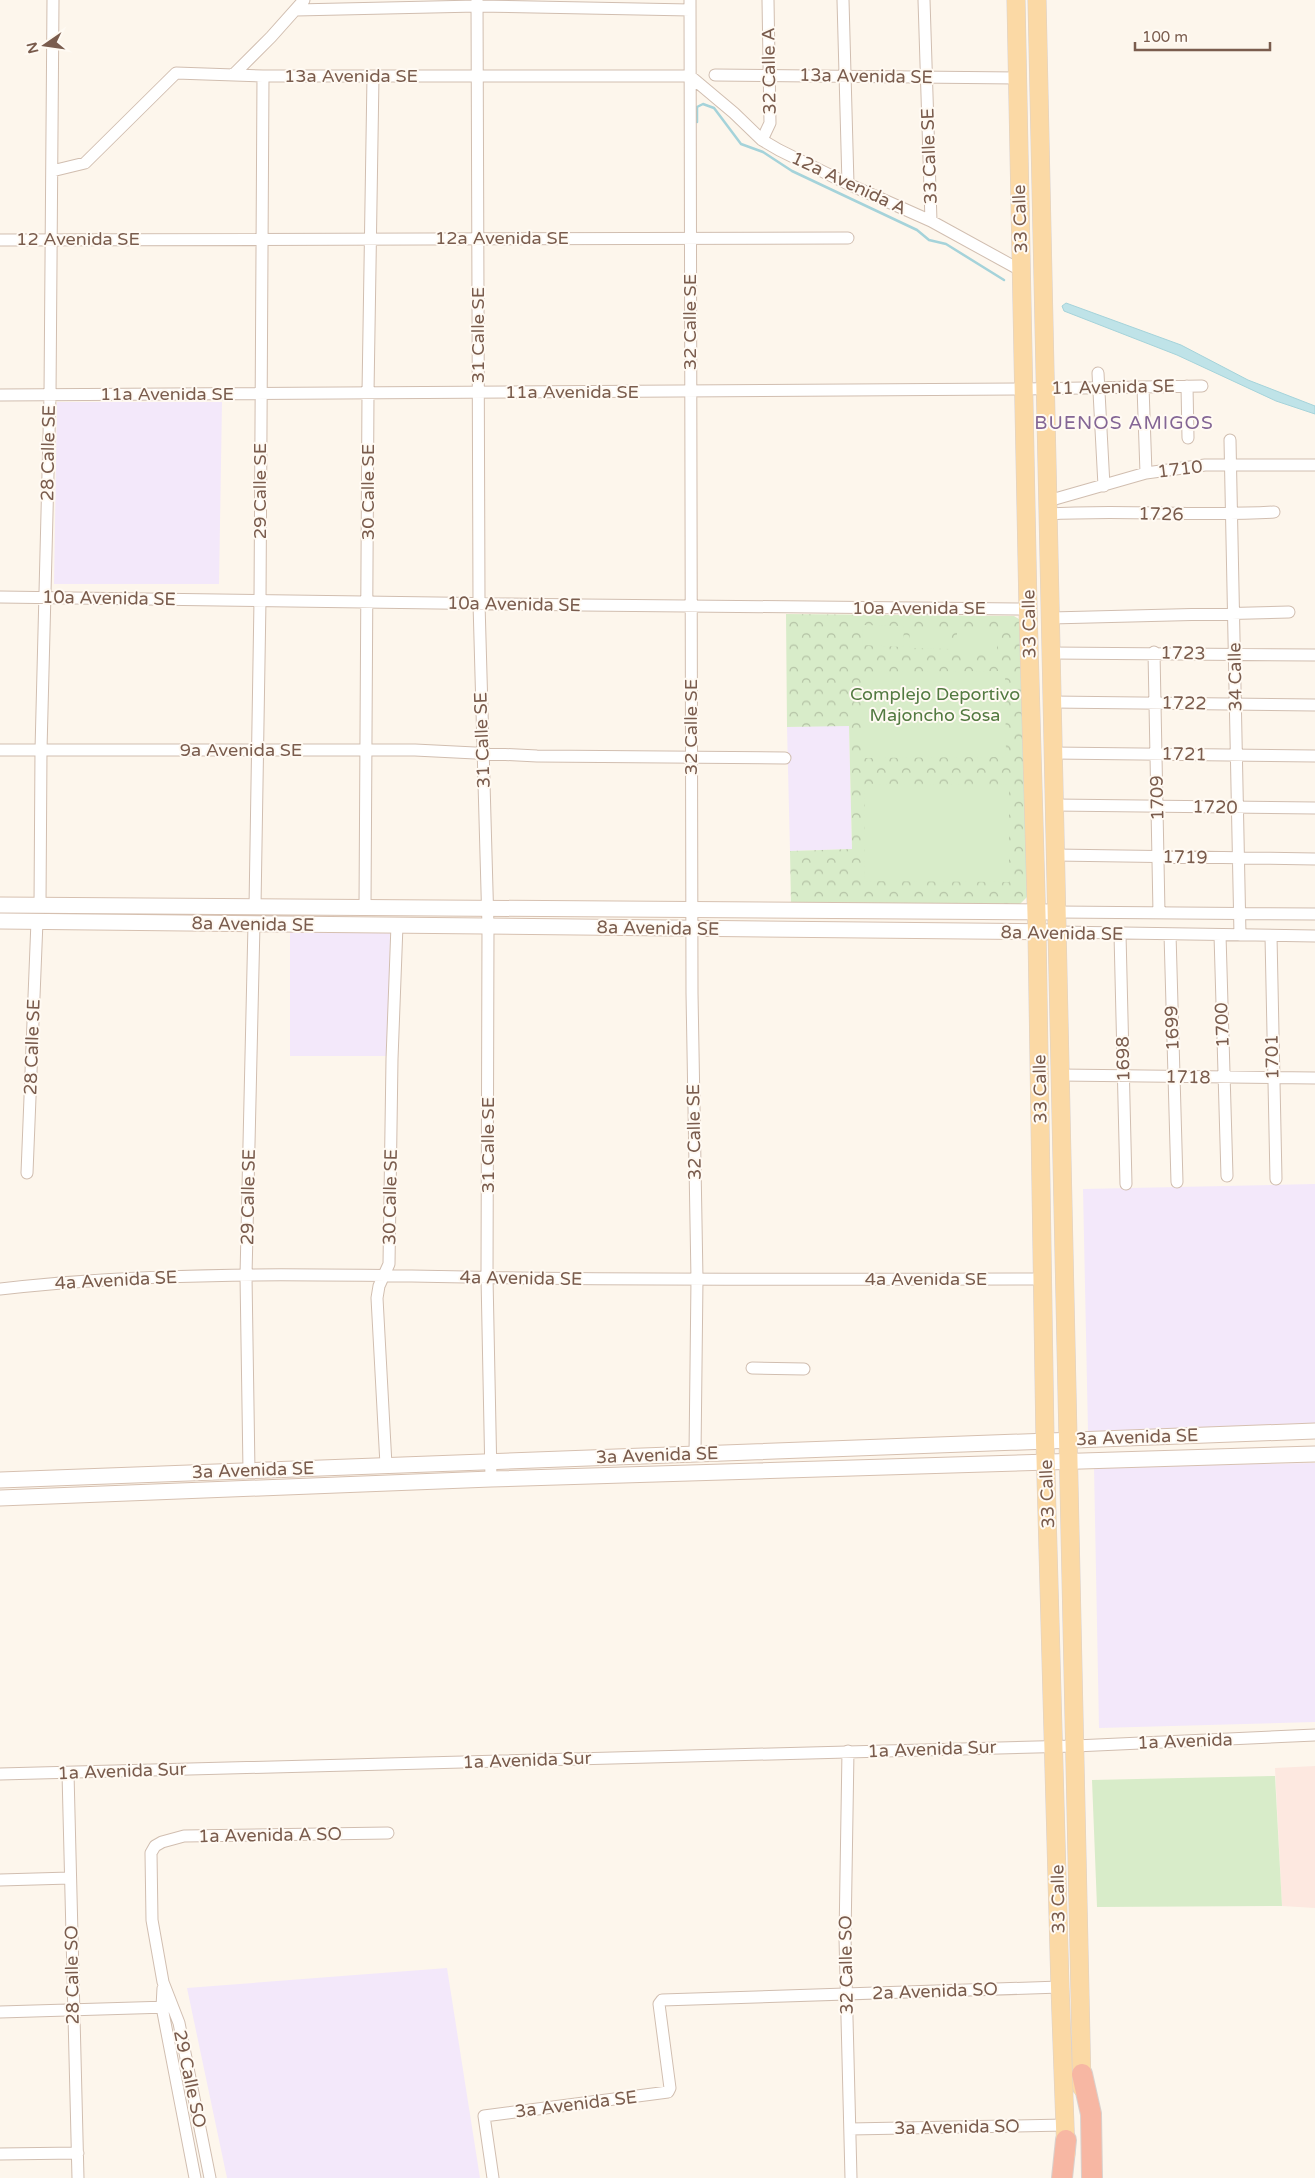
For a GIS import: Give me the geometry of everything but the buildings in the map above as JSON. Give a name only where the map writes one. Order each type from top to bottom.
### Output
[{"type":"highway","points":[[1082,2074],[1091,2114],[1092,2178]]},
{"type":"highway","points":[[1062,2178],[1065,2132]]},
{"type":"main road","name":"33 Calle","points":[[1016,0],[1028,609],[1037,932],[1045,1440],[1067,2178]]},
{"type":"main road","name":"33 Calle","points":[[1037,0],[1084,2178]]},
{"type":"street","name":"28 Calle SE","points":[[40,905],[44,597],[50,395],[53,0]]},
{"type":"street","points":[[233,75],[304,0]]},
{"type":"street","name":"32 Calle A","points":[[762,140],[770,123],[771,74],[768,0]]},
{"type":"street","points":[[843,0],[848,184]]},
{"type":"street","name":"33 Calle SE","points":[[924,0],[931,221]]},
{"type":"street","points":[[296,10],[477,3],[690,5]]},
{"type":"street","name":"31 Calle SE","points":[[477,3],[479,603],[488,908],[490,1479]]},
{"type":"street","name":"32 Calle SE","points":[[690,5],[691,757],[697,1279],[695,1454]]},
{"type":"street","name":"13a Avenida SE","points":[[52,171],[85,164],[176,72],[263,76],[690,76]]},
{"type":"street","name":"13a Avenida SE","points":[[715,75],[771,74],[1017,78]]},
{"type":"street","name":"29 Calle SE","points":[[255,907],[260,600],[263,76]]},
{"type":"street","name":"30 Calle SE","points":[[364,908],[368,393],[373,76]]},
{"type":"street","name":"12a Avenida A","points":[[690,76],[734,113],[762,140],[848,184],[931,221],[1022,271]]},
{"type":"street","name":"12a Avenida SE","points":[[157,238],[848,238]]},
{"type":"street","name":"12 Avenida SE","points":[[0,240],[157,238]]},
{"type":"street","points":[[1098,373],[1104,486]]},
{"type":"street","points":[[1187,386],[1188,438]]},
{"type":"street","name":"11 Avenida SE","points":[[1024,389],[1202,386]]},
{"type":"street","points":[[1143,387],[1146,473]]},
{"type":"street","name":"11a Avenida SE","points":[[0,395],[1024,389]]},
{"type":"street","name":"34 Calle","points":[[1230,440],[1240,858],[1240,935]]},
{"type":"street","name":"1710","points":[[1048,507],[1146,473],[1205,465],[1315,465]]},
{"type":"street","name":"1726","points":[[1048,507],[1146,514],[1231,515],[1274,512]]},
{"type":"street","name":"10a Avenida SE","points":[[0,597],[1028,609]]},
{"type":"street","points":[[1050,618],[1288,612]]},
{"type":"street","name":"1709","points":[[1154,652],[1159,914]]},
{"type":"street","name":"1723","points":[[1051,653],[1315,654]]},
{"type":"street","name":"1722","points":[[1052,702],[1315,705]]},
{"type":"street","name":"9a Avenida SE","points":[[0,750],[365,750],[482,752],[537,756],[691,757]]},
{"type":"street","name":"1721","points":[[1054,753],[1315,756]]},
{"type":"street","points":[[691,757],[785,758]]},
{"type":"street","name":"1720","points":[[1054,805],[1315,808]]},
{"type":"street","name":"1719","points":[[1056,854],[1315,859]]},
{"type":"street","name":"8a Avenida SE","points":[[0,905],[1315,914]]},
{"type":"street","name":"8a Avenida SE","points":[[0,921],[1315,936]]},
{"type":"street","name":"28 Calle SE","points":[[27,1173],[37,921]]},
{"type":"street","name":"29 Calle SE","points":[[249,1471],[246,1276],[254,924]]},
{"type":"street","name":"30 Calle SE","points":[[386,1465],[377,1298],[384,1275],[390,1264],[392,1059],[397,925]]},
{"type":"street","name":"1698","points":[[1120,934],[1126,1184]]},
{"type":"street","name":"1699","points":[[1170,934],[1177,1182]]},
{"type":"street","name":"1700","points":[[1220,935],[1227,1176]]},
{"type":"street","name":"1701","points":[[1270,936],[1272,1078],[1276,1179]]},
{"type":"street","name":"1718","points":[[1060,1076],[1315,1078]]},
{"type":"street","name":"4a Avenida SE","points":[[0,1289],[135,1277],[384,1275],[697,1279],[1043,1279]]},
{"type":"street","points":[[752,1368],[804,1369]]},
{"type":"street","name":"3a Avenida SE","points":[[0,1480],[1315,1431]]},
{"type":"street","name":"3a Avenida SE","points":[[0,1498],[490,1479],[1315,1454]]},
{"type":"street","name":"1a Avenida","points":[[1054,1746],[1315,1736]]},
{"type":"street","name":"1a Avenida Sur","points":[[0,1774],[1054,1746]]},
{"type":"street","name":"32 Calle SO","points":[[848,1752],[845,1908],[851,2178]]},
{"type":"street","name":"28 Calle SO","points":[[68,1773],[78,2178]]},
{"type":"street","name":"1a Avenida A SO","points":[[155,1846],[184,1836],[388,1832]]},
{"type":"street","name":"29 Calle SO","points":[[155,1846],[151,1853],[151,1894],[157,1952],[186,2136],[194,2175]]},
{"type":"street","points":[[0,1880],[70,1878]]},
{"type":"street","name":"2a Avenida SO","points":[[668,2092],[670,2088],[660,2001],[1060,1987]]},
{"type":"street","points":[[0,2012],[167,2007]]},
{"type":"street","name":"29 Calle SO","points":[[167,2007],[179,2023],[209,2173]]},
{"type":"street","name":"3a Avenida SE","points":[[493,2178],[484,2116],[668,2092]]},
{"type":"street","name":"3a Avenida SO","points":[[850,2129],[1065,2132]]},
{"type":"street","points":[[186,2136],[201,2133]]},
{"type":"street","points":[[0,2154],[78,2153]]},
{"type":"street","points":[[194,2175],[209,2173]]},
{"type":"shaded area","points":[[57,402],[222,402],[219,584],[54,584]]},
{"type":"shaded area","points":[[849,725],[852,849],[790,851],[787,727]]},
{"type":"shaded area","points":[[290,930],[390,932],[388,1056],[290,1056]]},
{"type":"shaded area","points":[[1315,1184],[1315,1426],[1088,1432],[1083,1189]]},
{"type":"shaded area","points":[[1315,1463],[1315,1722],[1099,1728],[1094,1467]]},
{"type":"shaded area","points":[[1315,1766],[1315,1908],[1282,1906],[1275,1768]]},
{"type":"shaded area","points":[[447,1968],[480,2178],[227,2178],[187,1988]]},
{"type":"green space","name":"Complejo Deportivo Majoncho Sosa","points":[[786,614],[1014,616],[1019,619],[1022,626],[1028,896],[1019,905],[791,905],[790,851],[852,849],[849,726],[787,727]]},
{"type":"green space","points":[[863,625],[904,626],[903,647],[862,645]]},
{"type":"green space","points":[[910,627],[950,628],[950,649],[909,648]]},
{"type":"green space","points":[[957,630],[997,630],[997,650],[957,650]]},
{"type":"green space","points":[[1005,671],[1006,757],[864,758],[864,672]]},
{"type":"green space","points":[[865,784],[1009,785],[1009,882],[864,881]]},
{"type":"green space","points":[[1275,1776],[1282,1906],[1097,1907],[1092,1780]]},
{"type":"water","points":[[1066,303],[1181,345],[1248,380],[1315,406],[1315,414],[1276,401],[1177,355],[1064,311],[1062,306]]},
{"type":"waterway","points":[[697,122],[697,107],[703,104],[714,108],[741,144],[763,152],[792,171],[917,230],[929,240],[946,244],[1004,280]]},
{"type":"district","name":"BUENOS AMIGOS","points":[[1124,422]]}]
